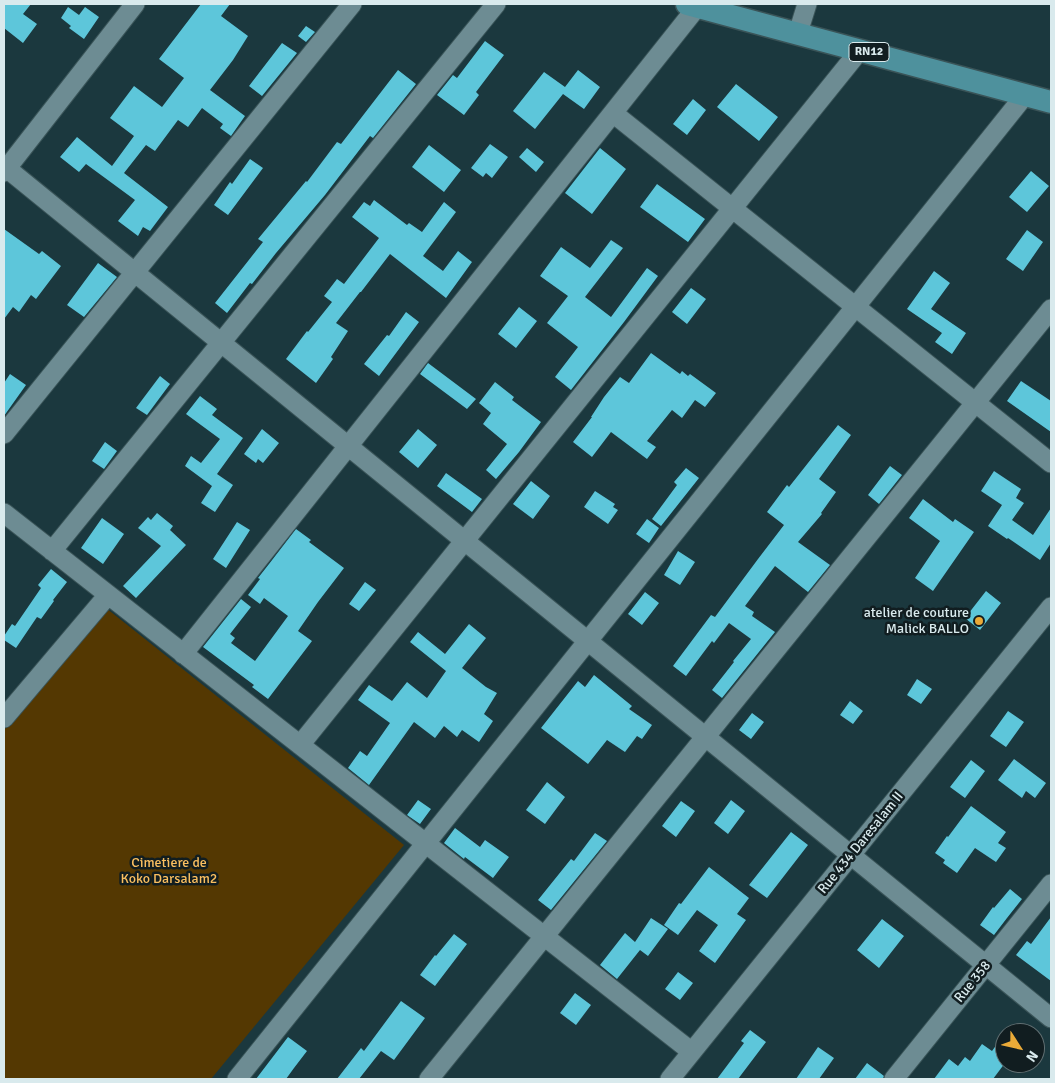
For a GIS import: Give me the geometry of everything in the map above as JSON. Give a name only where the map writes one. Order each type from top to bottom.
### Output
[{"type":"main road","name":"RN12","points":[[692,5],[1051,102]]},
{"type":"street","points":[[134,4],[5,168],[1051,1018]]},
{"type":"street","points":[[4,434],[352,4]]},
{"type":"street","points":[[52,551],[496,4]]},
{"type":"street","points":[[798,33],[807,4]]},
{"type":"street","points":[[183,654],[613,113],[692,5]]},
{"type":"street","points":[[300,745],[860,50]]},
{"type":"street","points":[[237,1079],[1025,95]]},
{"type":"street","points":[[613,113],[1051,463]]},
{"type":"street","points":[[429,1079],[1051,309]]},
{"type":"street","points":[[4,514],[692,1052]]},
{"type":"street","points":[[4,718],[108,595]]},
{"type":"street","name":"Rue 434 Daresalam II","points":[[670,1079],[1051,606]]},
{"type":"street","name":"Rue 358","points":[[894,1079],[1051,884]]},
{"type":"green space","name":"Cimetiere de Koko Darsalam2","points":[[106,608],[404,845],[211,1079],[4,1079],[4,730]]},
{"type":"building","points":[[4,4],[31,4],[23,14],[37,24],[23,43],[4,28]]},
{"type":"building","points":[[201,4],[230,4],[221,16],[248,36],[233,60],[210,90],[245,116],[231,136],[220,128],[223,124],[202,108],[188,127],[178,120],[155,151],[146,145],[124,173],[168,207],[150,231],[143,227],[138,236],[118,221],[135,200],[86,164],[79,172],[60,157],[77,137],[112,166],[134,136],[110,118],[134,86],[162,107],[184,78],[159,59]]},
{"type":"building","points":[[68,7],[79,15],[85,7],[99,17],[84,39],[69,28],[71,26],[61,18]]},
{"type":"building","points":[[306,26],[315,32],[306,42],[298,36]]},
{"type":"building","points":[[485,41],[504,55],[476,92],[479,95],[464,115],[437,95],[453,75],[457,78]]},
{"type":"building","points":[[282,43],[297,53],[262,96],[249,86]]},
{"type":"building","points":[[398,70],[416,84],[373,138],[370,136],[325,195],[227,313],[215,303],[263,242],[258,239],[307,182],[337,142],[341,144]]},
{"type":"building","points":[[578,70],[600,87],[584,109],[563,94],[535,129],[513,111],[544,72],[565,87]]},
{"type":"building","points":[[736,84],[778,117],[759,141],[717,107]]},
{"type":"building","points":[[693,99],[706,110],[687,135],[673,124]]},
{"type":"building","points":[[490,144],[508,157],[492,178],[486,173],[483,177],[471,168]]},
{"type":"building","points":[[429,145],[461,170],[444,192],[412,167]]},
{"type":"building","points":[[527,148],[544,162],[536,172],[519,157]]},
{"type":"building","points":[[600,148],[626,169],[592,214],[565,193]]},
{"type":"building","points":[[250,159],[263,168],[228,215],[214,205],[230,182],[232,184]]},
{"type":"building","points":[[1031,171],[1049,186],[1027,212],[1009,197]]},
{"type":"building","points":[[657,184],[705,219],[688,242],[640,207]]},
{"type":"building","points":[[374,200],[407,225],[409,223],[422,232],[444,202],[456,212],[423,256],[443,271],[458,251],[472,262],[446,298],[390,254],[336,323],[348,331],[331,357],[333,359],[316,383],[286,359],[332,302],[324,296],[337,279],[344,284],[379,238],[352,217],[364,202],[370,206]]},
{"type":"building","points":[[4,229],[39,254],[42,251],[61,266],[36,299],[31,295],[19,312],[13,307],[4,319]]},
{"type":"building","points":[[1027,230],[1043,242],[1023,271],[1006,259]]},
{"type":"building","points":[[611,240],[623,248],[585,297],[611,317],[647,268],[658,276],[571,390],[555,377],[578,347],[547,323],[568,296],[540,276],[561,247],[590,268]]},
{"type":"building","points":[[98,263],[117,277],[84,317],[67,305]]},
{"type":"building","points":[[934,271],[950,283],[931,309],[966,333],[952,354],[935,342],[942,333],[907,309]]},
{"type":"building","points":[[691,288],[706,299],[687,324],[672,312]]},
{"type":"building","points":[[519,307],[537,321],[516,348],[498,334]]},
{"type":"building","points":[[406,312],[419,322],[379,376],[364,364],[387,335],[389,336]]},
{"type":"building","points":[[651,353],[680,374],[682,371],[688,376],[690,374],[716,393],[705,407],[695,400],[682,418],[672,410],[647,441],[656,447],[647,459],[611,432],[592,457],[573,442],[620,377],[629,383]]},
{"type":"building","points":[[428,363],[476,399],[467,409],[420,374]]},
{"type":"building","points":[[10,374],[26,385],[4,416],[4,383]]},
{"type":"building","points":[[160,376],[170,384],[147,415],[136,408]]},
{"type":"building","points":[[1021,381],[1051,401],[1051,432],[1007,401]]},
{"type":"building","points":[[495,382],[514,397],[512,400],[541,422],[496,479],[486,470],[507,444],[483,424],[491,413],[479,403]]},
{"type":"building","points":[[200,396],[217,409],[212,415],[243,438],[217,474],[233,485],[215,512],[201,503],[212,486],[185,466],[191,456],[201,463],[220,439],[186,414]]},
{"type":"building","points":[[838,425],[851,435],[819,479],[836,492],[822,514],[798,542],[830,565],[808,592],[775,566],[745,606],[754,612],[752,616],[775,632],[722,698],[712,690],[751,639],[729,623],[714,643],[712,641],[686,676],[673,666],[711,615],[715,617],[784,525],[767,512],[787,485],[789,487]]},
{"type":"building","points":[[262,429],[279,443],[263,463],[258,459],[256,463],[244,454]]},
{"type":"building","points":[[418,429],[437,445],[418,468],[399,452]]},
{"type":"building","points":[[105,442],[117,451],[104,469],[92,461]]},
{"type":"building","points":[[890,466],[902,475],[879,504],[868,495]]},
{"type":"building","points":[[686,468],[699,478],[661,526],[652,519],[677,485],[674,482]]},
{"type":"building","points":[[994,471],[1021,489],[1016,498],[1024,503],[1012,520],[1033,535],[1051,508],[1051,543],[1040,560],[988,526],[1002,505],[981,491]]},
{"type":"building","points":[[446,473],[482,499],[472,512],[437,486]]},
{"type":"building","points":[[531,481],[550,496],[533,519],[513,504]]},
{"type":"building","points":[[595,491],[615,504],[613,507],[618,510],[608,524],[584,507]]},
{"type":"building","points":[[923,499],[953,522],[955,519],[974,532],[933,591],[915,578],[940,541],[909,518]]},
{"type":"building","points":[[157,513],[173,526],[170,530],[186,545],[136,598],[123,586],[161,546],[138,528],[148,517],[151,520]]},
{"type":"building","points":[[102,518],[124,534],[103,564],[81,548]]},
{"type":"building","points":[[647,519],[659,528],[649,543],[636,534]]},
{"type":"building","points":[[237,522],[250,530],[226,568],[213,559]]},
{"type":"building","points":[[296,529],[311,540],[309,542],[344,568],[298,631],[312,641],[268,699],[252,687],[254,685],[203,647],[241,599],[251,607],[230,634],[235,638],[231,643],[255,661],[288,616],[264,598],[260,604],[248,595],[260,579],[258,578]]},
{"type":"building","points":[[678,551],[695,562],[680,585],[664,575]]},
{"type":"building","points":[[51,569],[67,582],[41,619],[37,617],[16,648],[4,640],[4,636],[12,624],[15,626],[41,588],[38,585]]},
{"type":"building","points":[[365,582],[376,590],[359,611],[349,604]]},
{"type":"building","points":[[986,591],[1001,603],[980,630],[965,618]]},
{"type":"building","points":[[645,592],[659,603],[642,625],[628,614]]},
{"type":"building","points":[[469,624],[486,638],[462,668],[486,687],[497,693],[484,714],[493,721],[479,742],[462,730],[457,737],[444,726],[435,738],[414,722],[369,785],[348,768],[360,751],[367,756],[390,723],[358,700],[369,685],[392,701],[407,682],[427,698],[446,671],[410,642],[418,632],[445,654]]},
{"type":"building","points":[[594,675],[632,706],[629,709],[652,725],[642,739],[637,736],[625,752],[607,740],[588,764],[541,728],[578,681],[585,687]]},
{"type":"building","points":[[917,679],[932,689],[921,704],[907,695]]},
{"type":"building","points":[[850,701],[863,711],[853,724],[840,715]]},
{"type":"building","points":[[1008,711],[1024,722],[1006,747],[990,736]]},
{"type":"building","points":[[752,713],[764,722],[751,739],[739,730]]},
{"type":"building","points":[[1014,759],[1046,783],[1035,798],[1026,791],[1022,798],[998,780]]},
{"type":"building","points":[[971,760],[985,771],[965,798],[950,787]]},
{"type":"building","points":[[547,782],[565,797],[545,824],[526,810]]},
{"type":"building","points":[[418,800],[431,809],[420,824],[407,815]]},
{"type":"building","points":[[731,800],[745,811],[728,834],[714,823]]},
{"type":"building","points":[[681,801],[695,811],[676,837],[662,826]]},
{"type":"building","points":[[971,806],[1006,832],[998,843],[1006,848],[996,862],[975,848],[957,873],[943,863],[945,860],[935,853]]},
{"type":"building","points":[[455,828],[480,847],[485,840],[509,857],[493,878],[444,843]]},
{"type":"building","points":[[791,832],[808,845],[767,898],[749,885]]},
{"type":"building","points":[[595,833],[607,841],[551,910],[538,900],[571,859],[574,861]]},
{"type":"building","points":[[709,867],[749,898],[737,914],[746,920],[715,963],[699,951],[718,925],[697,910],[678,935],[664,925],[679,903],[681,904]]},
{"type":"building","points":[[1010,889],[1022,899],[994,935],[980,925],[993,907]]},
{"type":"building","points":[[1051,917],[1051,981],[1016,955],[1027,941],[1031,944]]},
{"type":"building","points":[[651,918],[668,929],[648,956],[640,950],[617,979],[600,965],[625,933],[635,942]]},
{"type":"building","points":[[882,919],[904,936],[879,968],[857,950]]},
{"type":"building","points":[[454,934],[467,944],[435,986],[420,975]]},
{"type":"building","points":[[678,972],[693,983],[680,1000],[665,989]]},
{"type":"building","points":[[575,993],[591,1005],[576,1025],[560,1013]]},
{"type":"building","points":[[401,1001],[425,1018],[394,1060],[381,1051],[359,1079],[337,1079],[361,1048],[364,1051]]},
{"type":"building","points":[[750,1030],[766,1042],[738,1079],[717,1079],[744,1043],[741,1041]]},
{"type":"building","points":[[288,1037],[307,1051],[286,1079],[256,1079]]},
{"type":"building","points":[[982,1044],[992,1051],[995,1047],[995,1073],[998,1073],[993,1079],[934,1079],[949,1059],[958,1066],[965,1057],[970,1061]]},
{"type":"building","points":[[818,1047],[834,1058],[819,1079],[796,1079]]},
{"type":"building","points":[[867,1063],[884,1076],[883,1079],[855,1079]]},
{"type":"place","name":"atelier de couture Malick BALLO","points":[[979,621]]}]
